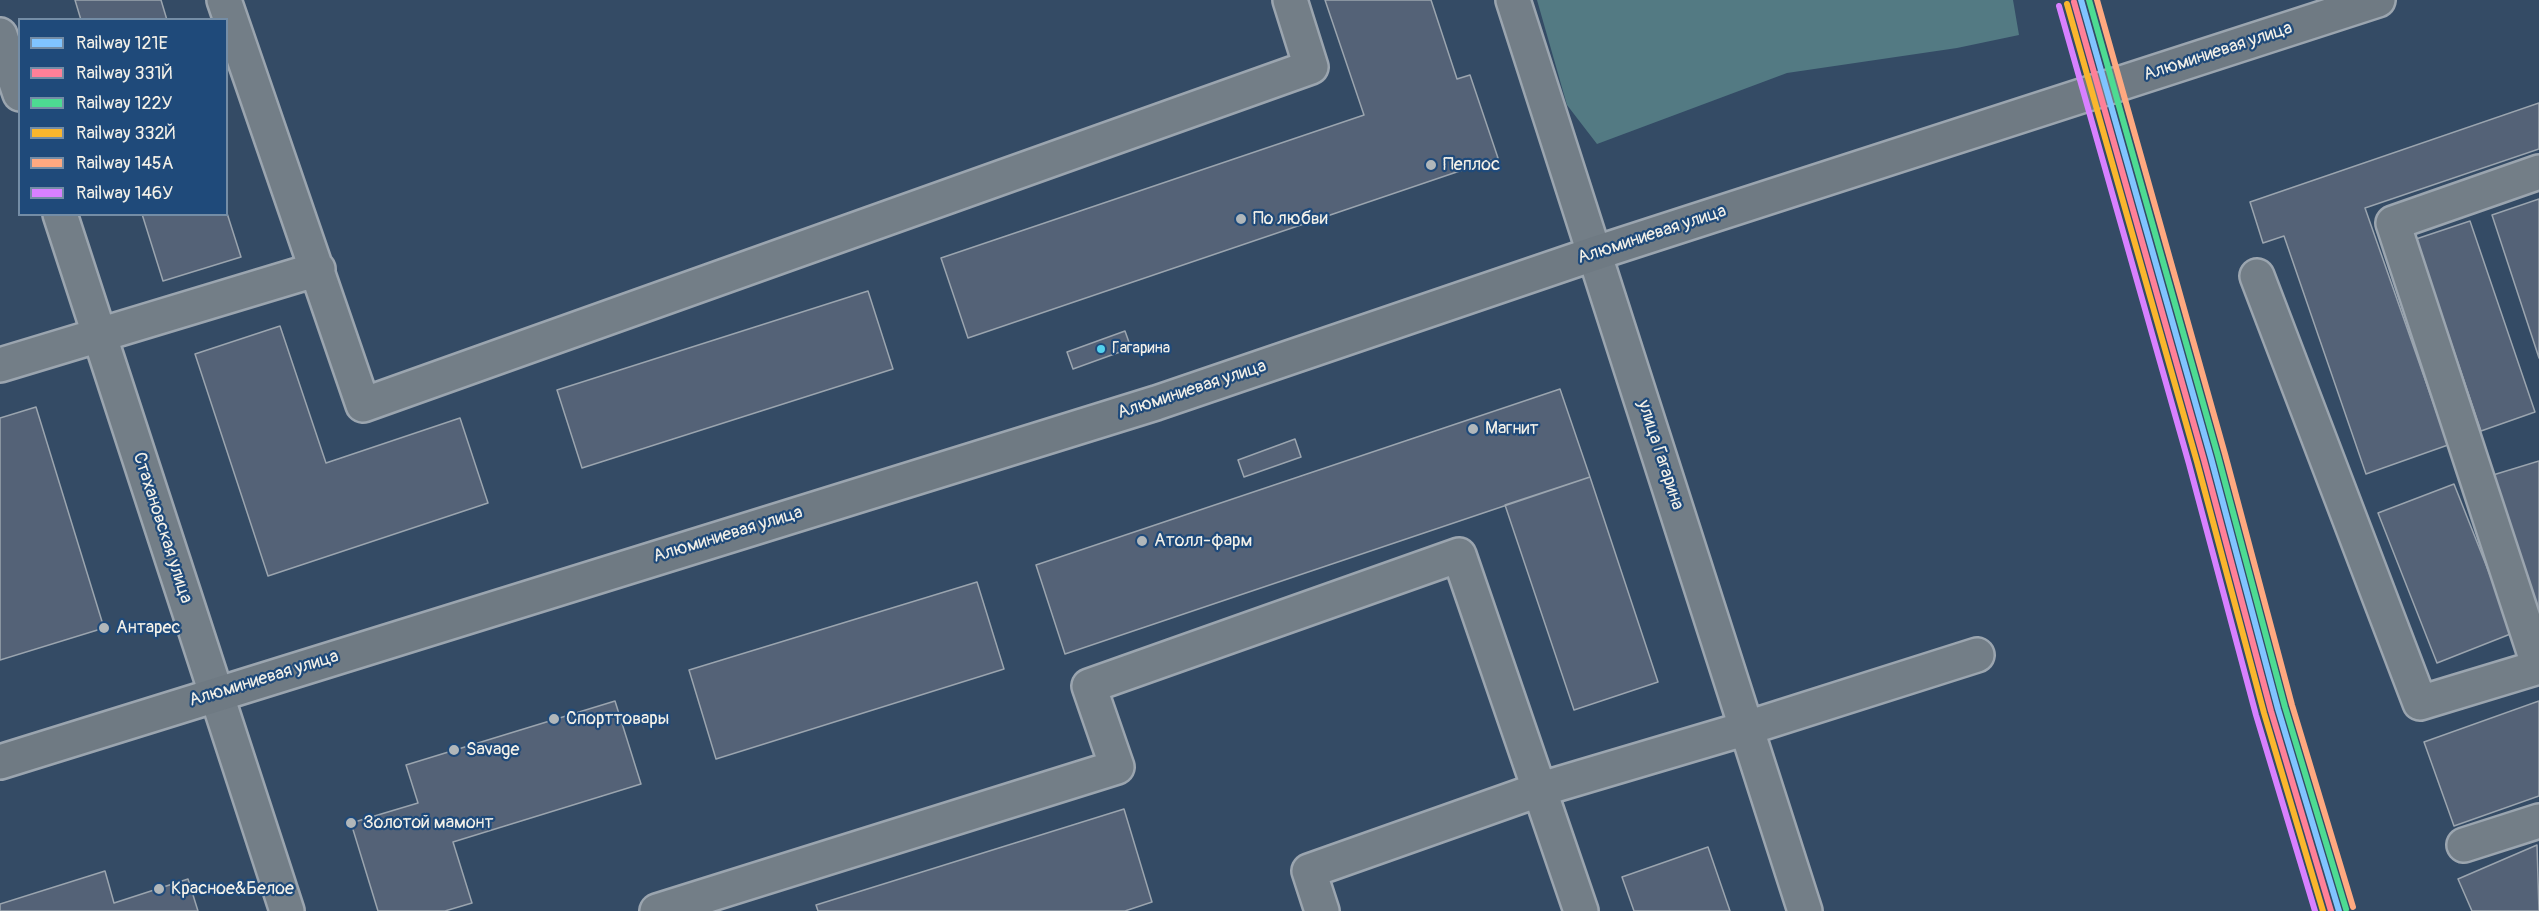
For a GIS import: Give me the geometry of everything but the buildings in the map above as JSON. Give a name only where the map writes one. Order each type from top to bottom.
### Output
[{"type":"main road","name":"Алюминиевая улица","points":[[0,762],[216,693],[1156,403],[1596,253],[2378,0]]},
{"type":"street","points":[[224,0],[363,405],[1311,67],[1290,0]]},
{"type":"street","name":"улица Гагарина","points":[[1513,0],[1596,253],[1805,911]]},
{"type":"street","points":[[0,35],[18,88]]},
{"type":"street","points":[[2257,276],[2420,703],[2539,667],[2393,223],[2539,172]]},
{"type":"street","name":"Стахановская улица","points":[[61,216],[286,911]]},
{"type":"street","points":[[0,365],[318,269]]},
{"type":"street","points":[[657,911],[1117,767],[1089,686],[1459,555],[1581,911]]},
{"type":"street","points":[[1322,911],[1309,871],[1538,790],[1747,728],[1977,655]]},
{"type":"street","points":[[2464,845],[2539,821]]},
{"type":"green space","points":[[1537,0],[2013,0],[2019,35],[1957,48],[1787,73],[1597,144],[1567,105]]},
{"type":"rail line","name":"121Е","points":[[2081,0],[2211,458],[2278,709],[2339,911]]},
{"type":"rail line","name":"122У","points":[[2089,0],[2218,456],[2285,707],[2346,909]]},
{"type":"rail line","name":"145А","points":[[2097,0],[2225,454],[2292,705],[2353,907]]},
{"type":"rail line","name":"331Й","points":[[2074,2],[2204,460],[2271,711],[2331,911]]},
{"type":"rail line","name":"332Й","points":[[2067,4],[2197,462],[2264,713],[2323,911]]},
{"type":"rail line","name":"146У","points":[[2059,6],[2189,464],[2256,715],[2315,911]]},
{"type":"place","name":"Пеплос","points":[[1431,165]]},
{"type":"place","name":"По любви","points":[[1241,219]]},
{"type":"place","name":"Гагарина","points":[[1101,349]]},
{"type":"place","name":"Магнит","points":[[1473,429]]},
{"type":"place","name":"Атолл-фарм","points":[[1142,541]]},
{"type":"place","name":"Антарес","points":[[104,628]]},
{"type":"place","name":"Спорттовары","points":[[554,719]]},
{"type":"place","name":"Savage","points":[[454,750]]},
{"type":"place","name":"Золотой мамонт","points":[[351,823]]},
{"type":"place","name":"Красное&Белое","points":[[159,889]]}]
